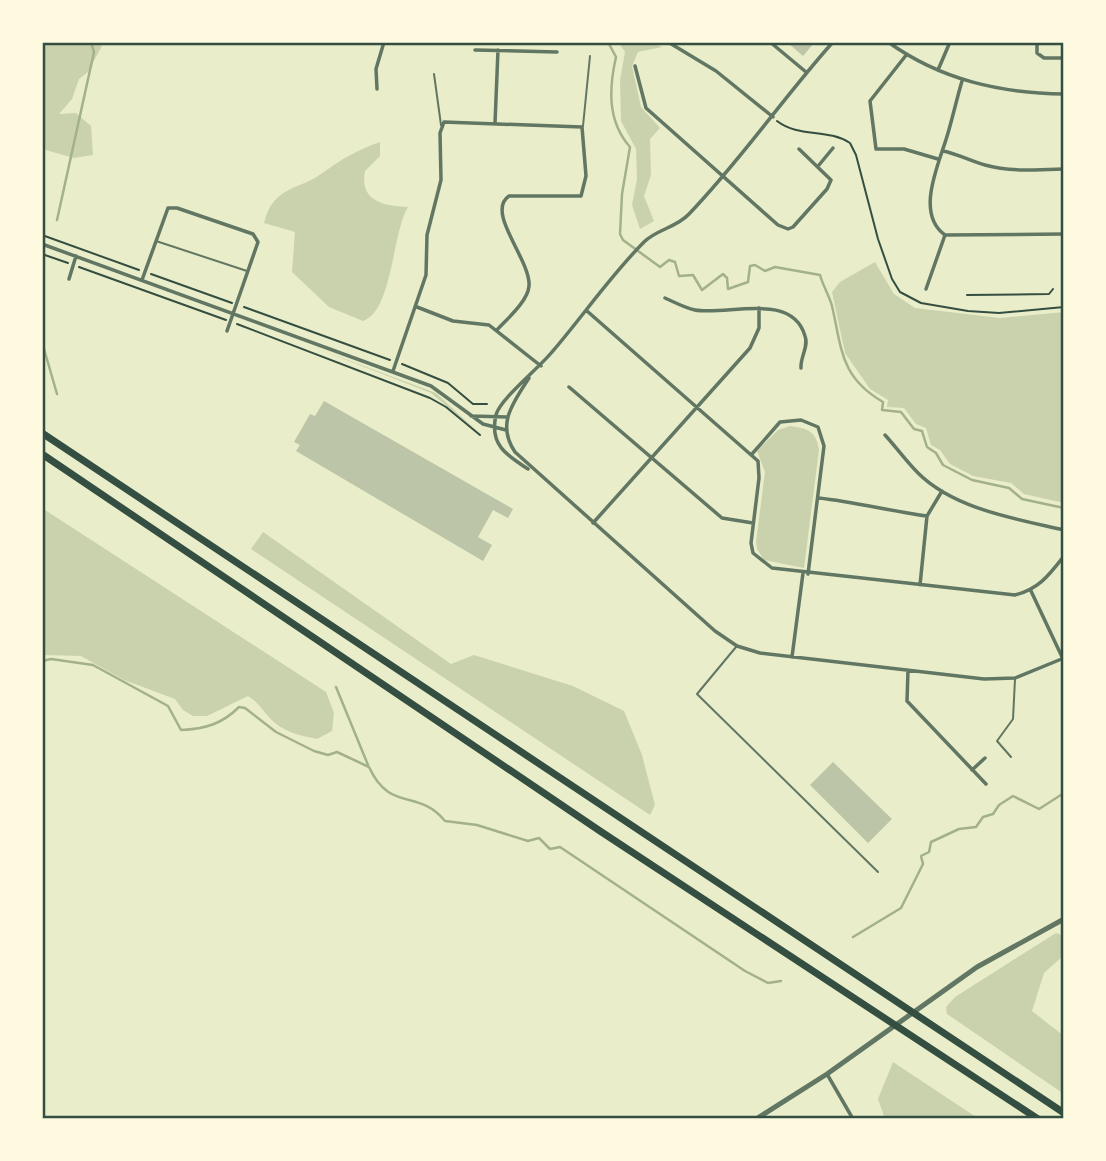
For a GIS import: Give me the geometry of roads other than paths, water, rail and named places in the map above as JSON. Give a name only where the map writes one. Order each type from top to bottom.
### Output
[{"type":"highway","points":[[42,433],[1064,1113]]},
{"type":"highway","points":[[42,454],[600,831],[1038,1119]]},
{"type":"street","points":[[377,89],[376,69],[384,42]]},
{"type":"street","points":[[668,42],[716,71],[773,117]]},
{"type":"street","points":[[770,42],[806,72]]},
{"type":"street","points":[[536,473],[503,453],[497,443],[496,416],[506,398],[541,366],[645,240],[679,223],[724,176],[773,117],[789,91],[833,42]]},
{"type":"street","points":[[888,42],[962,80],[1006,91],[1064,94]]},
{"type":"street","points":[[938,70],[950,42]]},
{"type":"street","points":[[1037,42],[1037,53],[1044,58],[1064,58]]},
{"type":"street","points":[[475,50],[557,52]]},
{"type":"street","points":[[495,123],[498,50]]},
{"type":"street","points":[[907,54],[870,101],[876,149],[904,149],[938,159]]},
{"type":"street","points":[[635,66],[646,108],[778,225],[788,229],[793,227],[830,185],[831,180],[799,149]]},
{"type":"street","points":[[962,80],[943,151],[938,159],[931,213],[936,229],[945,235],[1064,234]]},
{"type":"street","points":[[393,371],[426,275],[427,235],[441,180],[441,126],[447,120],[582,127],[586,176],[581,197],[509,196],[502,204],[500,213],[514,239],[530,283],[526,296],[497,330]]},
{"type":"street","points":[[818,166],[833,148]]},
{"type":"street","points":[[943,151],[957,153],[986,166],[1064,169]]},
{"type":"street","points":[[142,280],[164,212],[168,208],[177,208],[256,237],[258,242],[227,331]]},
{"type":"street","points":[[926,289],[945,235]]},
{"type":"street","points":[[42,244],[432,386],[469,416],[506,430]]},
{"type":"street","points":[[69,279],[76,257]]},
{"type":"street","points":[[665,298],[695,310],[759,309],[778,312],[800,326],[807,340],[801,368]]},
{"type":"street","points":[[416,307],[453,321],[484,323],[497,330],[541,366]]},
{"type":"street","points":[[593,523],[756,339],[759,309]]},
{"type":"street","points":[[587,311],[752,454],[760,468],[751,543],[753,553],[761,562],[772,568],[805,574],[1006,595],[1031,591],[1044,582],[1064,556]]},
{"type":"street","points":[[529,379],[507,417],[506,430],[514,452],[715,631],[737,646],[760,653],[792,657],[984,679],[1015,678],[1063,658],[1031,591]]},
{"type":"street","points":[[569,387],[722,518],[753,523]]},
{"type":"street","points":[[469,416],[507,417]]},
{"type":"street","points":[[752,454],[780,422],[812,422],[818,427],[824,446],[792,657]]},
{"type":"street","points":[[885,435],[918,473],[942,491],[1002,514],[1064,530]]},
{"type":"street","points":[[920,585],[927,516],[942,491]]},
{"type":"street","points":[[818,498],[927,516]]},
{"type":"street","points":[[908,670],[907,702],[986,784]]},
{"type":"street","points":[[972,770],[985,758]]},
{"type":"street","points":[[756,1119],[827,1074],[978,967],[1064,919]]},
{"type":"street","points":[[827,1074],[853,1119]]},
{"type":"lane","points":[[582,127],[590,57]]},
{"type":"lane","points":[[434,74],[435,100],[441,126]]},
{"type":"lane","points":[[155,240],[248,271]]},
{"type":"lane","points":[[737,646],[697,694],[878,873]]},
{"type":"lane","points":[[1011,757],[997,741],[1013,719],[1015,678]]},
{"type":"waterway","points":[[57,220],[94,52],[91,42]]},
{"type":"waterway","points":[[608,42],[616,57],[611,92],[614,115],[617,126],[630,147],[622,194],[620,234],[623,240],[660,267],[669,260],[675,262],[679,276],[693,275],[702,290],[723,274],[727,278],[728,289],[748,282],[750,266],[755,265],[765,271],[775,267],[820,275],[832,306],[845,361],[858,382],[883,402],[882,410],[901,412],[914,429],[922,431],[927,447],[936,453],[943,465],[972,480],[1009,488],[1022,499],[1064,508]]},
{"type":"waterway","points":[[42,275],[44,264]]},
{"type":"waterway","points":[[42,325],[44,349],[57,394]]},
{"type":"waterway","points":[[42,661],[51,659],[93,665],[168,706],[181,730],[213,724],[239,707],[245,708],[276,732],[314,751],[328,755],[337,752],[369,767],[386,790],[395,796],[425,805],[445,821],[477,825],[528,841],[539,838],[550,849],[560,847],[745,971],[768,983],[781,981]]},
{"type":"waterway","points":[[336,687],[368,765]]},
{"type":"waterway","points":[[853,937],[901,908],[923,864],[921,856],[929,852],[931,842],[959,829],[976,827],[983,817],[993,814],[999,805],[1013,796],[1039,809],[1064,793]]}]
